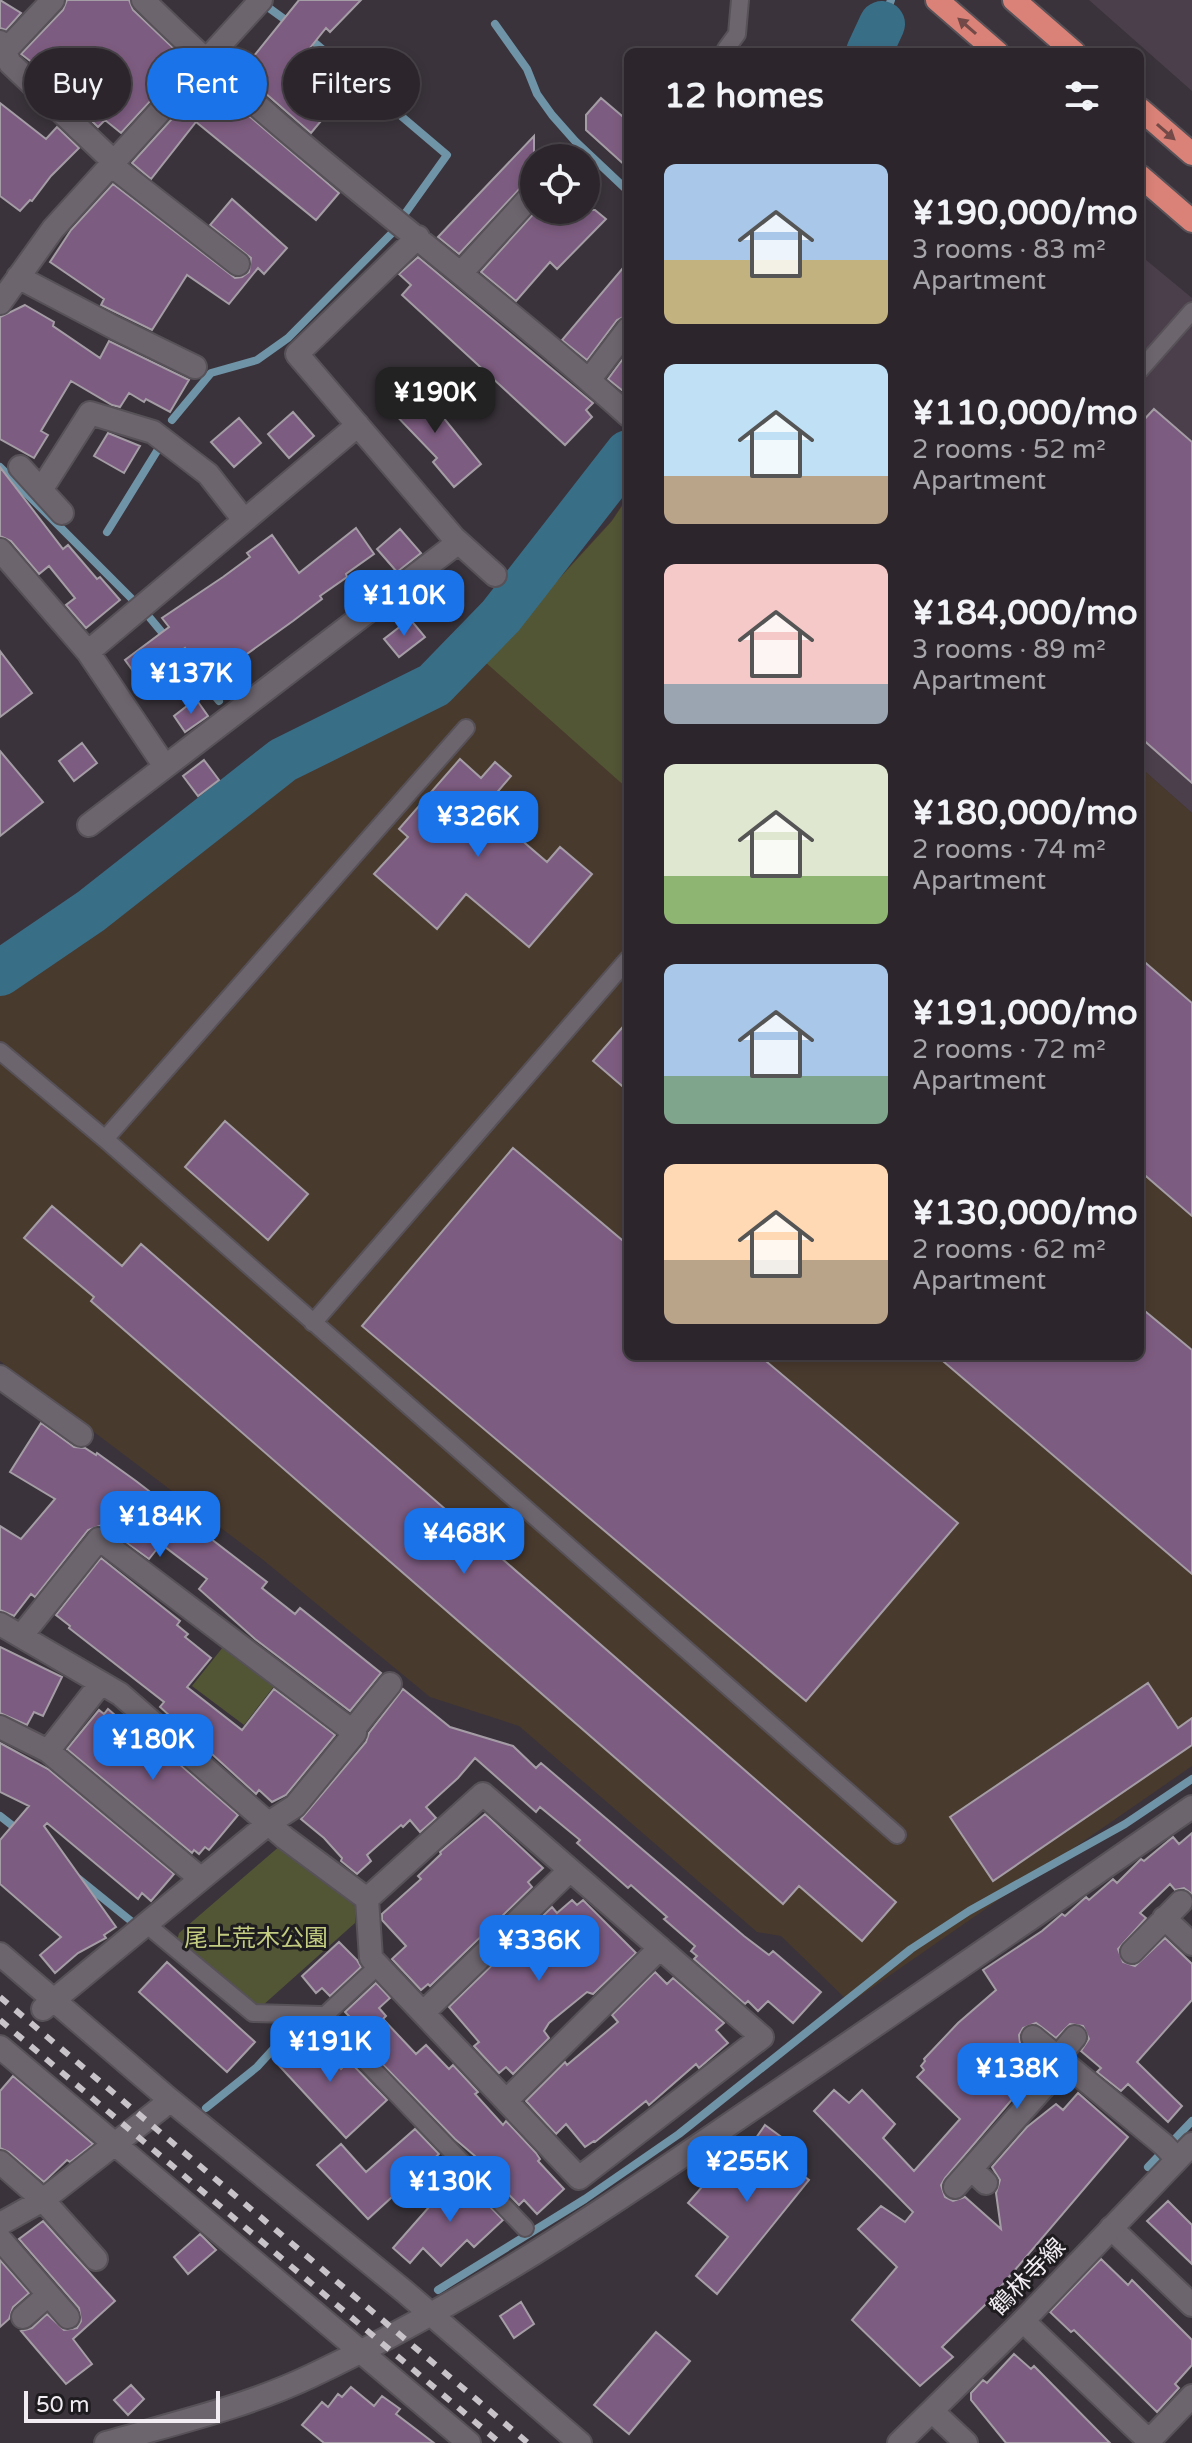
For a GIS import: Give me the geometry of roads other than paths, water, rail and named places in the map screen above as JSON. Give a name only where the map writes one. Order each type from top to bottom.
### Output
[{"type":"highway","points":[[937,0],[992,48]]},
{"type":"highway","points":[[1014,0],[1069,48]]},
{"type":"highway","points":[[1144,112],[1192,154]]},
{"type":"highway","points":[[1144,179],[1192,221]]},
{"type":"street","points":[[53,0],[3,47],[10,63],[113,164],[238,264]]},
{"type":"street","points":[[143,0],[191,48]]},
{"type":"street","points":[[218,48],[261,0]]},
{"type":"street","points":[[267,113],[624,411]]},
{"type":"street","points":[[1,299],[53,229],[153,120]]},
{"type":"street","points":[[461,273],[520,208]]},
{"type":"street","points":[[418,237],[297,354],[454,538],[495,575]]},
{"type":"street","points":[[18,277],[195,367]]},
{"type":"street","points":[[589,380],[624,334]]},
{"type":"street","points":[[41,490],[90,413],[153,432],[208,474],[244,520]]},
{"type":"street","points":[[88,652],[358,425]]},
{"type":"street","points":[[20,467],[62,513]]},
{"type":"street","points":[[89,825],[451,548],[454,538]]},
{"type":"street","points":[[0,550],[88,652],[164,765]]},
{"type":"street","points":[[0,1377],[81,1435]]},
{"type":"street","points":[[22,1635],[99,1539],[355,1733],[295,1806],[200,1878],[49,2005]]},
{"type":"street","points":[[0,1624],[120,1694],[285,1838],[367,1899],[371,1958],[579,2178],[762,2037],[483,1794],[367,1899]]},
{"type":"street","points":[[48,1751],[101,1683]]},
{"type":"street","points":[[352,1731],[390,1684]]},
{"type":"street","points":[[0,1727],[48,1751],[200,1878]]},
{"type":"street","points":[[106,2443],[233,2408],[310,2377],[432,2315],[544,2249],[653,2177],[1192,1807]]},
{"type":"street","points":[[423,2013],[570,1870]]},
{"type":"street","points":[[1132,1952],[1181,1902]]},
{"type":"street","points":[[1164,1918],[1192,1944]]},
{"type":"street","points":[[506,2101],[660,1948]]},
{"type":"street","points":[[0,1954],[49,2005],[169,2099],[432,2315],[580,2443]]},
{"type":"street","points":[[1033,2037],[1176,2150]]},
{"type":"street","points":[[955,2187],[979,2176],[1075,2037]]},
{"type":"street","points":[[0,2047],[469,2443]]},
{"type":"street","points":[[68,2317],[1,2236],[48,2206],[113,2144],[169,2099]]},
{"type":"street","name":"鶴林寺線","points":[[899,2443],[1023,2321],[1111,2228],[1176,2150]]},
{"type":"street","points":[[0,2162],[48,2206],[96,2259]]},
{"type":"street","points":[[1111,2228],[1192,2305]]},
{"type":"street","points":[[23,2317],[48,2295]]},
{"type":"street","points":[[1023,2321],[1148,2442],[1192,2396]]},
{"type":"street","points":[[933,2412],[966,2443]]},
{"type":"lane","points":[[727,48],[737,34],[740,0]]},
{"type":"lane","points":[[1144,365],[1192,311]]},
{"type":"lane","points":[[105,1139],[466,728]]},
{"type":"lane","points":[[313,1323],[624,964]]},
{"type":"lane","points":[[0,1051],[105,1139],[897,1835]]},
{"type":"lane","points":[[146,1924],[253,2013],[323,2017],[525,2228]]},
{"type":"lane","points":[[323,2017],[378,1966]]},
{"type":"waterway","points":[[882,24],[891,0]]},
{"type":"waterway","points":[[269,8],[291,24]]},
{"type":"waterway","points":[[495,24],[527,69],[537,94],[552,115],[624,187]]},
{"type":"waterway","points":[[871,48],[882,24]]},
{"type":"waterway","points":[[308,37],[447,155],[404,215]]},
{"type":"waterway","points":[[172,420],[211,373],[257,360],[288,338],[395,230]]},
{"type":"waterway","points":[[107,532],[157,451]]},
{"type":"waterway","points":[[0,973],[91,911],[283,760],[434,685],[501,616],[624,458]]},
{"type":"waterway","points":[[0,467],[131,598]]},
{"type":"waterway","points":[[150,618],[219,701]]},
{"type":"waterway","points":[[438,2290],[585,2199],[679,2134],[911,1949],[969,1911],[1125,1824],[1192,1779]]},
{"type":"waterway","points":[[0,1816],[18,1830]]},
{"type":"waterway","points":[[79,1879],[131,1921]]},
{"type":"waterway","points":[[206,2108],[257,2067],[299,2021]]},
{"type":"waterway","points":[[1148,2167],[1192,2121]]},
{"type":"railway","points":[[0,1997],[528,2443]]},
{"type":"railway","points":[[0,2020],[500,2443]]},
{"type":"park label","name":"尾上荒木公園","points":[[256,1938]]}]
